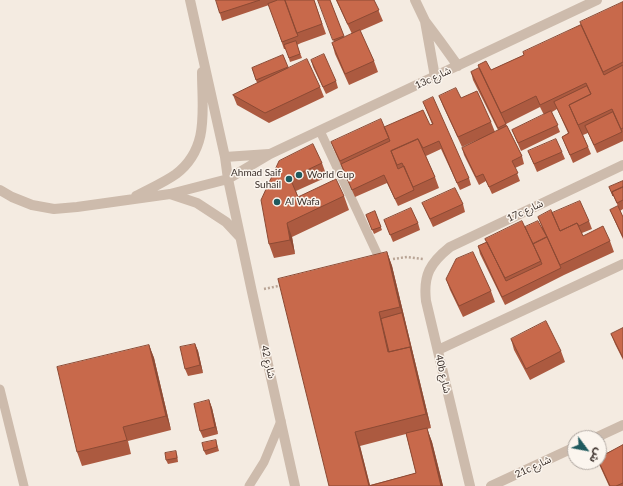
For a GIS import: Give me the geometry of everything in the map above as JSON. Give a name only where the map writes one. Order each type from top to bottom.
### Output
[{"type":"street","name":"شارع 42","points":[[190,0],[295,486]]},
{"type":"street","points":[[415,0],[425,21],[458,66]]},
{"type":"street","name":"13c شارع","points":[[228,179],[270,154],[597,0]]},
{"type":"street","points":[[425,21],[435,77]]},
{"type":"street","name":"شارع 42","points":[[131,199],[176,174],[194,156],[202,131],[202,51]]},
{"type":"street","name":"13c شارع","points":[[225,157],[270,154]]},
{"type":"street","name":"17c شارع","points":[[432,263],[440,254],[455,244],[623,165]]},
{"type":"street","name":"شارع 42","points":[[0,190],[12,197],[32,205],[54,208],[77,207],[170,194],[228,179]]},
{"type":"street","name":"شارع 42","points":[[170,194],[197,203],[226,222],[240,237]]},
{"type":"street","name":"40b شارع","points":[[432,263],[428,271],[425,290],[426,301],[470,486]]},
{"type":"street","points":[[438,350],[623,264]]},
{"type":"street","points":[[607,432],[623,425]]},
{"type":"street","name":"21c شارع","points":[[491,486],[567,451]]},
{"type":"lane","points":[[320,131],[381,262]]},
{"type":"lane","points":[[0,390],[24,486]]},
{"type":"lane","points":[[249,486],[264,462],[281,421]]},
{"type":"path","points":[[381,262],[407,257],[416,257],[432,263]]},
{"type":"path","points":[[252,292],[290,283]]},
{"type":"building","points":[[216,0],[260,0],[220,13]]},
{"type":"building","points":[[278,0],[285,0],[298,36],[282,42],[268,4]]},
{"type":"building","points":[[285,0],[314,0],[322,24],[297,33]]},
{"type":"building","points":[[318,0],[330,0],[344,36],[333,40]]},
{"type":"building","points":[[337,0],[374,0],[379,10],[348,24]]},
{"type":"building","points":[[623,2],[623,62],[603,72],[580,22]]},
{"type":"building","points":[[581,25],[604,75],[623,65],[623,128],[621,129],[612,109],[578,125],[569,105],[591,94],[586,83],[540,105],[536,96],[501,113],[478,65],[486,61],[491,70],[524,55],[523,52]]},
{"type":"building","points":[[360,30],[374,61],[345,74],[332,43]]},
{"type":"building","points":[[296,41],[300,54],[289,58],[284,45]]},
{"type":"building","points":[[324,54],[336,81],[323,87],[311,60]]},
{"type":"building","points":[[283,55],[288,67],[256,80],[252,68]]},
{"type":"building","points":[[307,59],[320,87],[265,113],[233,95]]},
{"type":"building","points":[[479,68],[506,124],[498,128],[471,72]]},
{"type":"building","points":[[587,86],[591,94],[569,105],[588,147],[570,155],[562,137],[569,133],[554,102]]},
{"type":"building","points":[[456,88],[461,98],[477,91],[491,122],[458,137],[439,96]]},
{"type":"building","points":[[433,97],[469,178],[457,183],[439,141],[423,148],[418,139],[391,151],[398,169],[404,166],[414,190],[395,199],[384,175],[352,190],[341,164],[390,141],[384,127],[423,110],[430,125],[433,124],[423,102]]},
{"type":"building","points":[[551,111],[558,125],[518,143],[512,130]]},
{"type":"building","points":[[613,112],[622,132],[594,145],[585,126]]},
{"type":"building","points":[[381,119],[389,138],[340,161],[331,142]]},
{"type":"building","points":[[507,126],[522,156],[512,161],[518,173],[489,187],[483,174],[476,177],[462,148]]},
{"type":"building","points":[[418,139],[435,177],[413,187],[402,163],[397,165],[391,151]]},
{"type":"building","points":[[556,139],[562,152],[534,164],[528,151]]},
{"type":"building","points":[[313,144],[322,163],[290,178],[298,197],[336,179],[344,196],[287,223],[290,240],[269,244],[261,200],[279,161]]},
{"type":"building","points":[[623,181],[623,187],[612,192],[613,196],[609,187]]},
{"type":"building","points":[[623,187],[623,200],[617,203],[612,192]]},
{"type":"building","points":[[455,188],[463,204],[430,219],[422,203]]},
{"type":"building","points":[[580,201],[589,221],[579,226],[577,223],[560,231],[552,213]]},
{"type":"building","points":[[618,206],[623,217],[623,237],[610,210]]},
{"type":"building","points":[[411,208],[418,223],[390,235],[384,220]]},
{"type":"building","points":[[551,210],[560,231],[577,223],[583,236],[603,226],[610,241],[560,265],[538,217]]},
{"type":"building","points":[[375,211],[381,227],[372,230],[366,215]]},
{"type":"building","points":[[522,221],[541,261],[505,278],[485,239]]},
{"type":"building","points":[[538,221],[547,237],[533,244],[525,227]]},
{"type":"building","points":[[547,237],[561,268],[502,297],[478,246],[487,242],[506,281],[542,264],[533,244]]},
{"type":"building","points":[[387,252],[400,307],[379,312],[388,352],[410,347],[426,414],[355,432],[369,486],[329,486],[278,279]]},
{"type":"building","points":[[473,252],[491,291],[459,306],[446,279],[456,259]]},
{"type":"building","points":[[402,313],[412,353],[410,347],[389,352],[381,319]]},
{"type":"building","points":[[546,321],[561,351],[526,369],[511,339]]},
{"type":"building","points":[[623,328],[623,358],[611,334]]},
{"type":"building","points":[[195,344],[200,365],[185,369],[180,347]]},
{"type":"building","points":[[149,345],[166,416],[123,427],[127,440],[77,452],[57,367]]},
{"type":"building","points":[[209,400],[215,427],[200,431],[194,404]]},
{"type":"building","points":[[427,428],[441,486],[369,486],[416,473],[406,433]]},
{"type":"building","points":[[216,440],[217,447],[204,451],[202,443]]},
{"type":"building","points":[[623,445],[623,483],[616,486],[610,486],[603,470],[607,470],[607,453]]},
{"type":"building","points":[[176,451],[177,458],[166,460],[165,453]]},
{"type":"place","name":"World Cup","points":[[299,175]]},
{"type":"place","name":"Ahmad Saif Suhail","points":[[289,179]]},
{"type":"place","name":"Al Wafa","points":[[277,202]]}]
